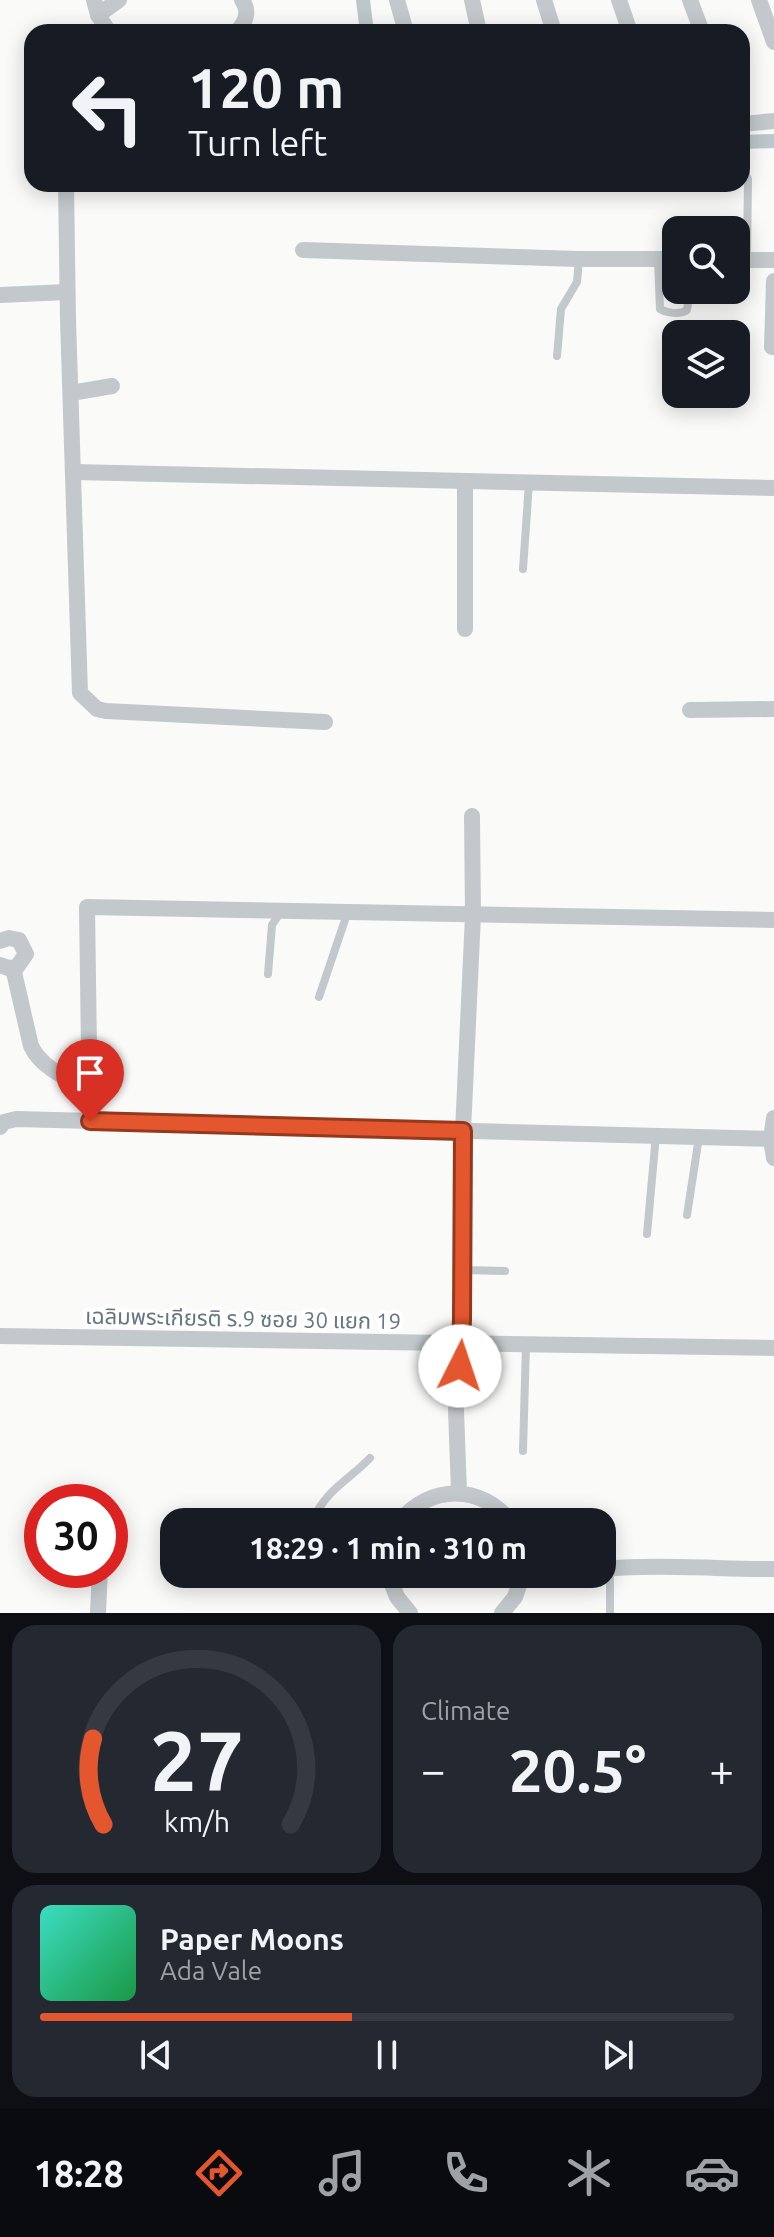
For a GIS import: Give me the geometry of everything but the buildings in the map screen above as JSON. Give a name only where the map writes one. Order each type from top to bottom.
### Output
[{"type":"street","points":[[96,7],[119,0]]},
{"type":"street","points":[[242,0],[247,7],[243,24]]},
{"type":"street","points":[[397,0],[404,24]]},
{"type":"street","points":[[472,0],[477,24]]},
{"type":"street","points":[[544,0],[552,24]]},
{"type":"street","points":[[619,0],[627,24]]},
{"type":"street","points":[[690,0],[699,24]]},
{"type":"street","points":[[759,0],[774,42]]},
{"type":"street","points":[[750,123],[774,121]]},
{"type":"street","points":[[66,192],[80,693],[89,703],[106,711],[325,722]]},
{"type":"street","points":[[303,250],[662,259]]},
{"type":"street","points":[[750,260],[774,260]]},
{"type":"street","points":[[772,347],[774,281]]},
{"type":"street","points":[[0,295],[67,292]]},
{"type":"street","points":[[71,393],[112,386]]},
{"type":"street","points":[[74,472],[774,488]]},
{"type":"street","points":[[465,482],[465,629]]},
{"type":"street","points":[[690,710],[774,709]]},
{"type":"street","points":[[459,1493],[456,1410],[462,1344],[463,1131],[473,915],[472,816]]},
{"type":"street","points":[[90,1121],[87,907],[774,920]]},
{"type":"street","points":[[0,941],[14,938],[25,949],[24,959],[6,966],[36,1057],[57,1073],[91,1091]]},
{"type":"street","points":[[774,1118],[771,1139],[774,1158]]},
{"type":"street","points":[[0,1127],[4,1122],[16,1119],[771,1139]]},
{"type":"street","name":"เฉลิมพระเกียรติ ร.9 ซอย 30 แยก 19","points":[[0,1336],[774,1348]]},
{"type":"street","points":[[412,1508],[426,1499],[459,1493],[490,1502],[496,1508]]},
{"type":"street","points":[[616,1568],[652,1565],[774,1569]]},
{"type":"street","points":[[98,1613],[99,1588]]},
{"type":"street","points":[[393,1588],[410,1613]]},
{"type":"street","points":[[502,1613],[518,1588]]},
{"type":"lane","points":[[745,216],[747,192]]},
{"type":"lane","points":[[557,356],[561,309],[577,282],[579,259]]},
{"type":"lane","points":[[658,259],[660,309],[674,312],[687,310],[688,304]]},
{"type":"lane","points":[[523,569],[529,483]]},
{"type":"lane","points":[[268,974],[272,925],[283,909]]},
{"type":"lane","points":[[319,997],[348,911]]},
{"type":"lane","points":[[647,1234],[656,1135]]},
{"type":"lane","points":[[687,1215],[699,1137]]},
{"type":"lane","points":[[463,1270],[505,1271]]},
{"type":"lane","points":[[523,1451],[526,1343]]},
{"type":"lane","points":[[318,1508],[345,1478],[370,1458]]},
{"type":"lane","points":[[608,1588],[610,1613]]},
{"type":"waterway","points":[[363,0],[366,24]]},
{"type":"waterway","points":[[750,142],[774,141]]},
{"type":"route","points":[[90,1121],[463,1131],[460,1366]]}]
